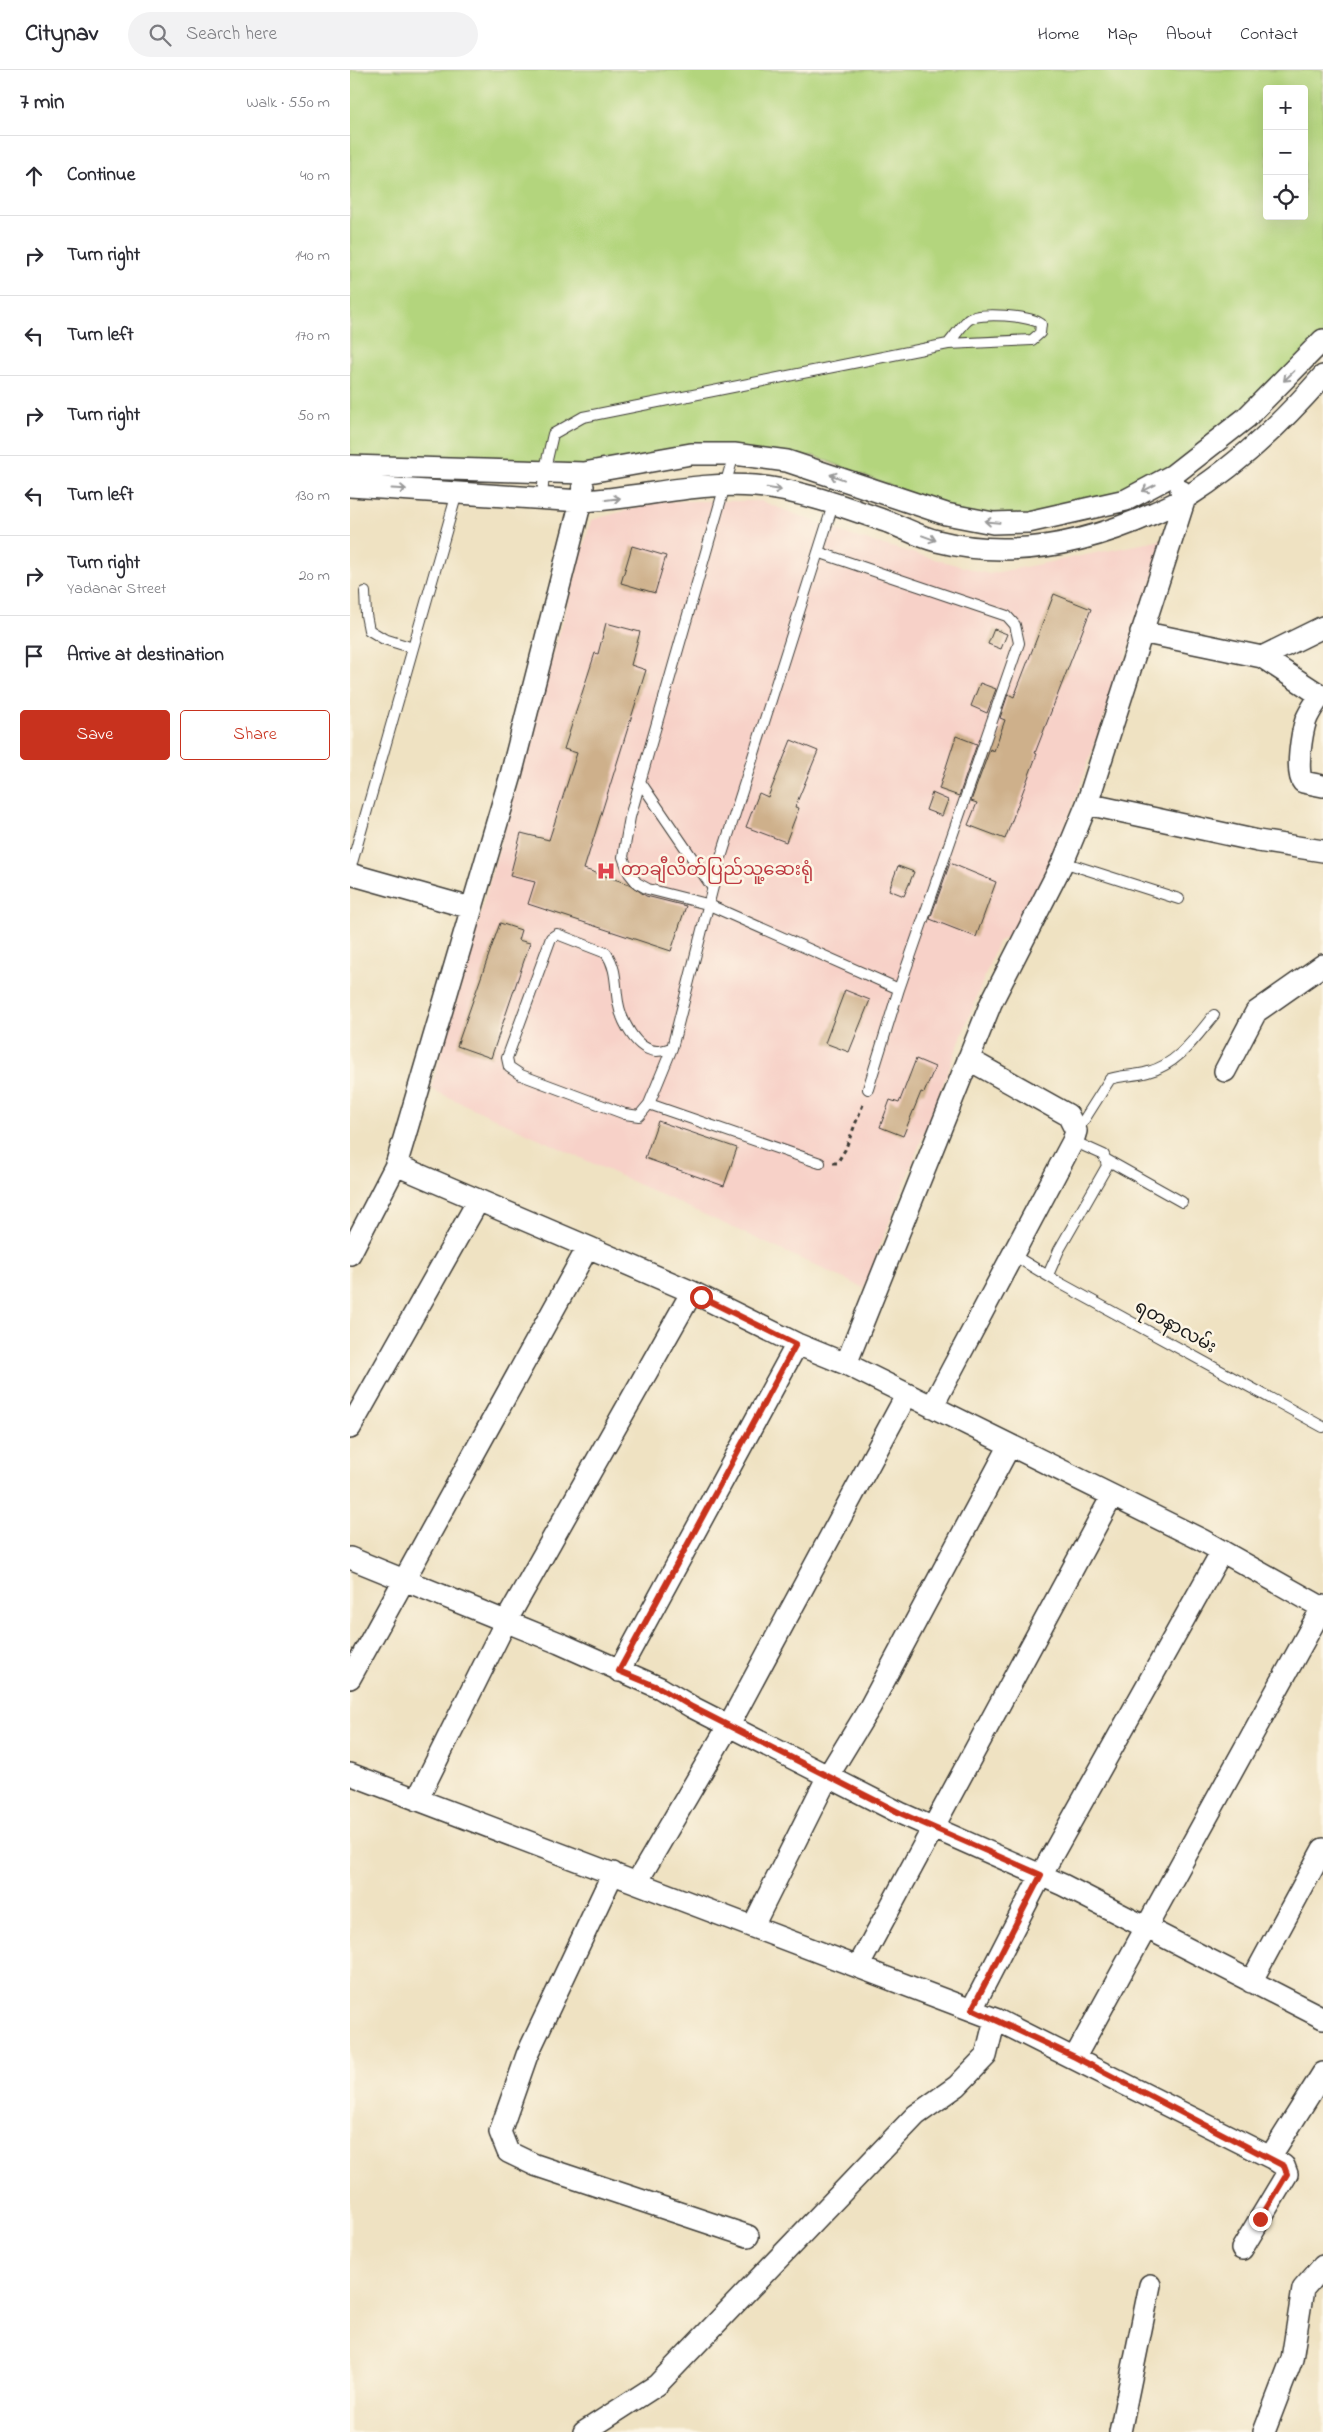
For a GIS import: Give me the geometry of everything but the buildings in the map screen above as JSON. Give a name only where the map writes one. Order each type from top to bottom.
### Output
[{"type":"street","points":[[350,466],[584,473],[691,454],[734,454],[787,461],[946,514],[993,523],[1028,522],[1126,500],[1173,475],[1246,418],[1323,340]]},
{"type":"street","points":[[350,486],[581,501],[610,500],[697,486],[755,486],[814,497],[937,541],[990,550],[1060,546],[1127,525],[1185,498],[1254,447],[1299,403],[1323,376]]},
{"type":"street","points":[[350,1254],[396,1165],[511,776],[581,501],[584,473]]},
{"type":"street","points":[[846,1364],[991,1003],[1063,862],[1087,804],[1185,498],[1173,475]]},
{"type":"street","points":[[1262,656],[1323,627]]},
{"type":"street","points":[[1141,632],[1262,656],[1321,697],[1306,719],[1301,748],[1300,775],[1303,782],[1323,786]]},
{"type":"street","points":[[1087,804],[1258,840],[1323,850]]},
{"type":"street","points":[[350,874],[471,908]]},
{"type":"street","points":[[1225,1071],[1256,1012],[1323,965]]},
{"type":"street","points":[[932,1407],[1074,1136],[1068,1115],[968,1059]]},
{"type":"street","points":[[396,1165],[692,1292],[796,1344],[846,1364],[1222,1551],[1323,1607],[1075,2057]]},
{"type":"street","points":[[350,1428],[478,1201]]},
{"type":"street","points":[[350,1678],[588,1247]]},
{"type":"street","points":[[417,1800],[506,1623],[692,1292]]},
{"type":"street","points":[[619,1671],[796,1344]]},
{"type":"street","points":[[637,1882],[729,1725],[907,1394]]},
{"type":"street","points":[[753,1926],[828,1776],[870,1707],[1010,1445]]},
{"type":"street","points":[[858,1966],[1112,1496]]},
{"type":"street","points":[[972,2009],[1041,1875],[1222,1551]]},
{"type":"street","points":[[350,1558],[406,1579],[506,1623],[560,1643],[660,1688],[692,1707],[828,1776],[933,1828],[1041,1875],[1323,2018]]},
{"type":"street","points":[[350,1774],[972,2009],[1075,2057],[1187,2117],[1272,2158],[1284,2166],[1287,2174],[1242,2249]]},
{"type":"street","points":[[1250,1982],[1323,1849]]},
{"type":"street","points":[[613,1873],[526,2055],[500,2132],[508,2152],[535,2165],[748,2236]]},
{"type":"street","points":[[584,2432],[657,2385],[916,2115],[957,2086],[986,2056],[995,2019]]},
{"type":"street","points":[[1272,2158],[1272,2154],[1323,2073]]},
{"type":"street","points":[[1264,2432],[1292,2359],[1303,2289],[1323,2266]]},
{"type":"street","points":[[1120,2432],[1150,2285]]},
{"type":"lane","points":[[542,498],[544,473],[553,434],[583,417],[948,344],[1032,340],[1040,333],[1041,324],[1036,320],[1025,318],[980,315],[970,318],[948,344]]},
{"type":"lane","points":[[734,454],[630,817],[623,857],[629,873],[637,883],[648,889],[707,904],[899,989]]},
{"type":"lane","points":[[350,870],[457,493]]},
{"type":"lane","points":[[672,1048],[657,1051],[643,1048],[630,1032],[618,1004],[614,968],[606,953],[557,934],[550,938],[507,1058],[509,1067],[520,1075],[625,1114],[640,1116],[649,1104],[672,1048],[712,887],[833,505]]},
{"type":"lane","points":[[818,552],[1007,616],[1016,625],[1019,643],[899,989],[868,1089]]},
{"type":"lane","points":[[365,592],[366,616],[369,630],[384,640],[413,648]]},
{"type":"lane","points":[[640,782],[712,887]]},
{"type":"lane","points":[[1063,862],[1179,899]]},
{"type":"lane","points":[[1182,1202],[1107,1160],[1104,1155],[1074,1136],[1110,1079],[1148,1072],[1176,1060],[1214,1015]]},
{"type":"lane","points":[[649,1104],[820,1163]]},
{"type":"lane","points":[[1048,1275],[1059,1250],[1107,1166],[1107,1160]]},
{"type":"lane","name":"ရတနာလမ်း","points":[[1013,1255],[1323,1427]]},
{"type":"path","points":[[820,1163],[837,1163],[846,1150],[868,1089]]},
{"type":"shaded area","points":[[661,501],[761,501],[855,537],[989,574],[1167,539],[1051,868],[1019,929],[998,942],[864,1288],[431,1089],[591,520]]},
{"type":"green space","points":[[350,70],[1323,70],[1323,340],[1149,487],[1049,522],[974,518],[814,456],[711,458],[615,469],[350,459]]},
{"type":"place","name":"တာချီလိတ်ပြည်သူ့ဆေးရုံ","points":[[606,871]]},
{"type":"route","points":[[701,1297],[796,1344],[619,1671],[660,1688],[692,1707],[900,1813],[1041,1875],[972,2009],[1075,2057],[1187,2117],[1272,2158],[1284,2166],[1287,2174],[1260,2219]]}]
